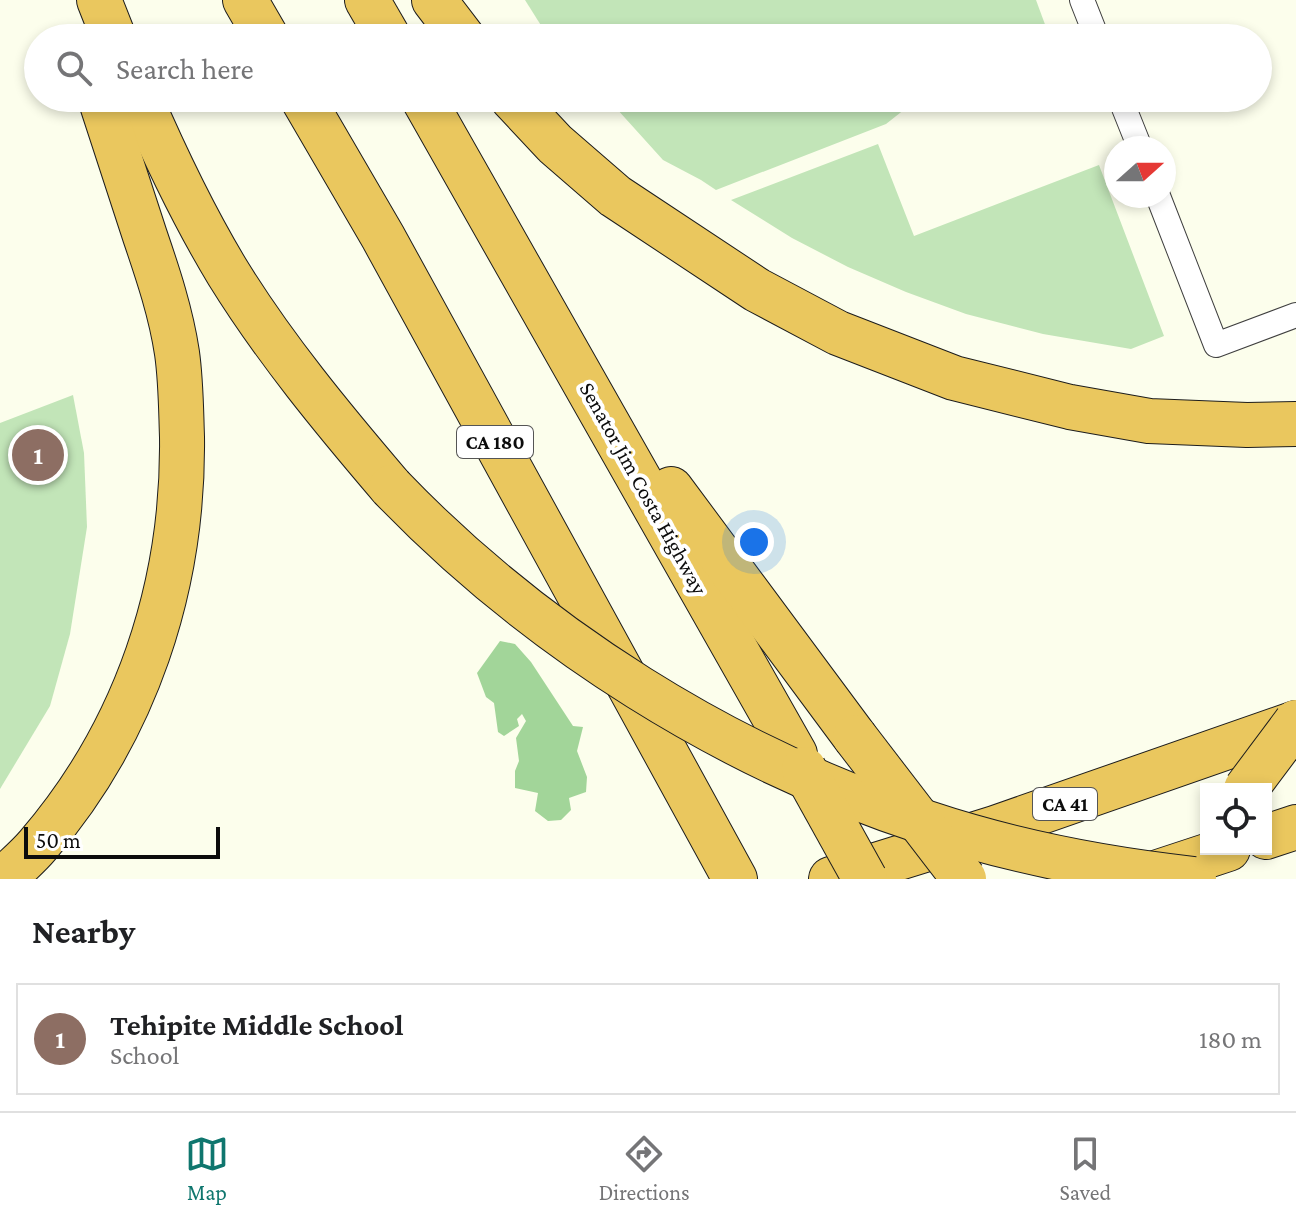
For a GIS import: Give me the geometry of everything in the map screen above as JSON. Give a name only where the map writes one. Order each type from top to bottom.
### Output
[{"type":"highway","points":[[69,0],[77,24]]},
{"type":"highway","points":[[99,0],[108,24]]},
{"type":"highway","points":[[245,0],[259,24]]},
{"type":"highway","points":[[367,0],[381,24]]},
{"type":"highway","points":[[434,0],[452,24]]},
{"type":"highway","points":[[3,879],[37,846],[104,750],[153,642],[166,596],[178,524],[182,447],[177,352],[159,280],[105,112]]},
{"type":"highway","points":[[146,112],[202,228],[293,368],[391,487],[484,575],[577,645],[682,713],[769,759],[872,803],[980,839],[1092,865],[1194,879]]},
{"type":"highway","name":"CA 180","points":[[310,112],[383,237],[735,879]]},
{"type":"highway","name":"Senator Jim Costa Highway","points":[[431,112],[865,879]]},
{"type":"highway","points":[[525,112],[555,144],[615,196],[757,290],[838,333],[954,378],[1070,407],[1149,421],[1296,424]]},
{"type":"highway","points":[[560,340],[964,879]]},
{"type":"highway","points":[[1251,783],[1296,723]]},
{"type":"highway","name":"CA 41","points":[[831,879],[995,828],[1296,723]]},
{"type":"highway","points":[[1272,835],[1296,827]]},
{"type":"highway","points":[[1184,879],[1200,854]]},
{"type":"highway","points":[[1137,879],[1210,855]]},
{"type":"street","points":[[1082,0],[1091,24]]},
{"type":"street","points":[[1126,112],[1135,136]]},
{"type":"street","points":[[1163,208],[1216,345],[1296,315]]},
{"type":"green space","points":[[525,0],[1036,0],[1045,24],[540,24]]},
{"type":"green space","points":[[620,112],[901,112],[886,124],[716,190],[663,160]]},
{"type":"green space","points":[[878,144],[914,236],[1099,165],[1104,178],[1104,208],[1115,208],[1164,336],[1131,349],[1043,334],[966,314],[848,267],[792,238],[731,200]]},
{"type":"green space","points":[[73,395],[84,453],[87,527],[70,634],[50,706],[0,789],[0,423]]},
{"type":"green space","points":[[500,641],[515,644],[531,662],[573,726],[583,727],[577,751],[587,777],[586,792],[569,798],[571,810],[561,820],[548,821],[535,811],[538,793],[515,788],[515,771],[519,761],[516,738],[526,721],[522,714],[517,719],[519,726],[504,736],[498,732],[494,703],[486,697],[477,673]]},
{"type":"place","name":"Tehipite Middle School","points":[[38,455]]}]
